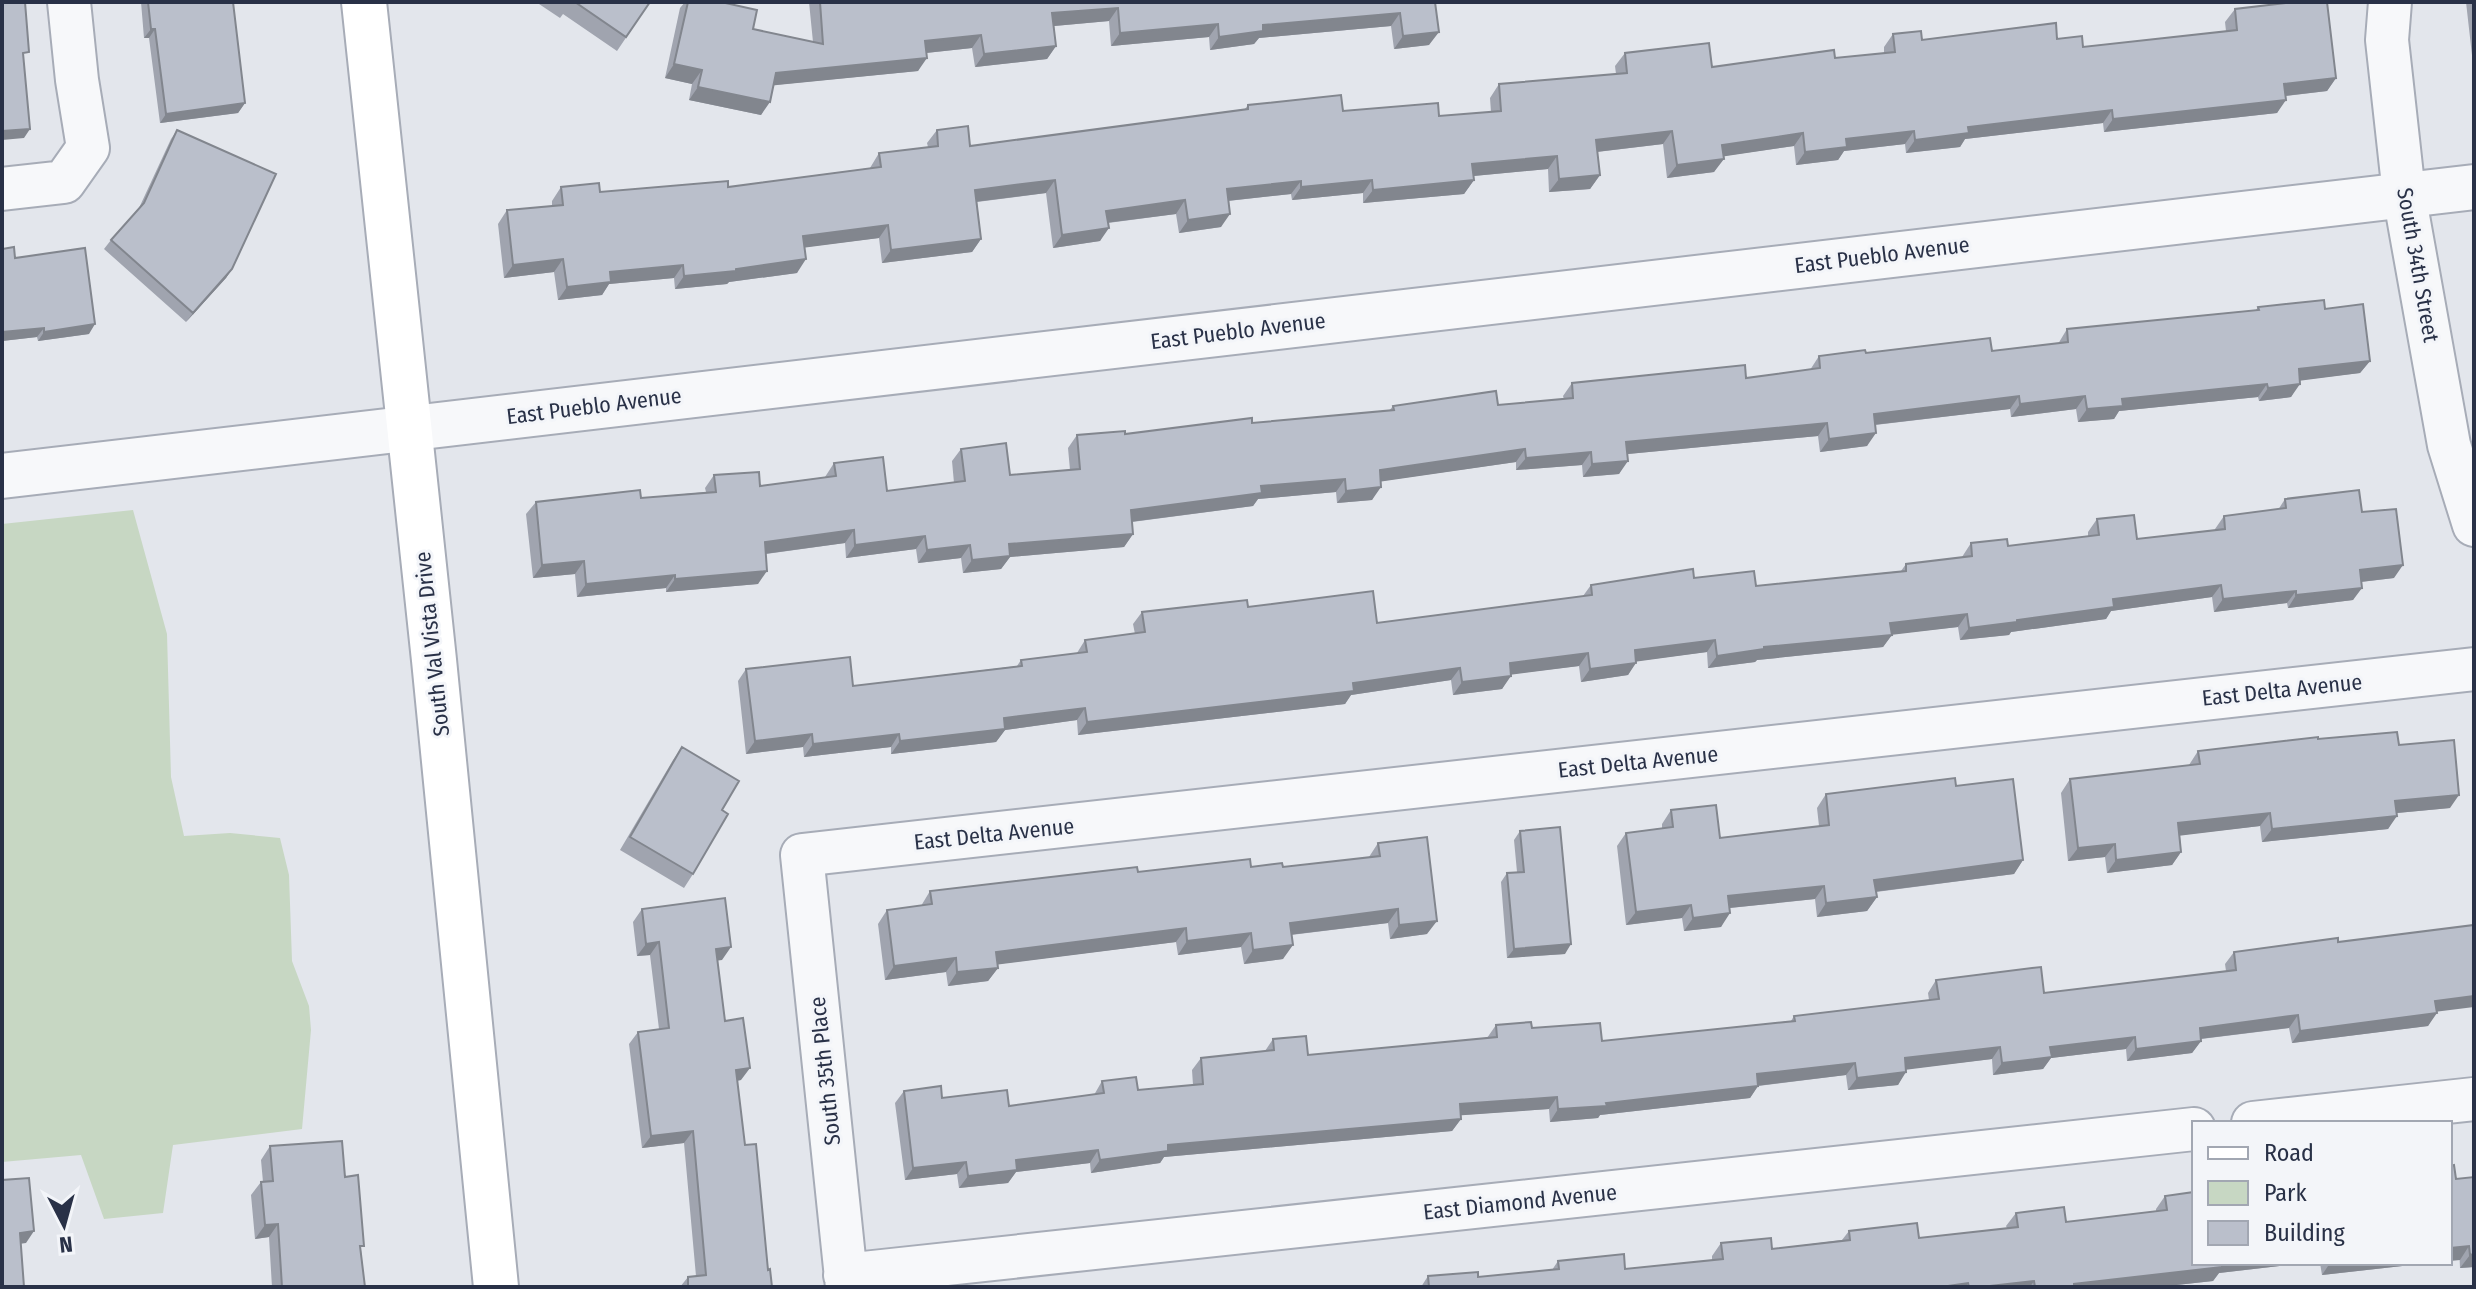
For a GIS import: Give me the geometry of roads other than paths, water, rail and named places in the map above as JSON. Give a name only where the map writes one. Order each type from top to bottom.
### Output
[{"type":"main road","name":"South Val Vista Drive","points":[[364,2],[496,1287]]},
{"type":"street","points":[[2,189],[64,182],[88,148],[69,2]]},
{"type":"street","name":"South 34th Street","points":[[2390,2],[2387,40],[2404,194],[2449,445],[2474,525]]},
{"type":"street","name":"East Pueblo Avenue","points":[[2,476],[409,426],[2474,187]]},
{"type":"street","name":"East Delta Avenue","points":[[802,855],[2474,669]]},
{"type":"street","name":"South 35th Place","points":[[802,855],[846,1281]]},
{"type":"street","points":[[2271,1121],[2474,1099]]},
{"type":"street","name":"East Diamond Avenue","points":[[846,1281],[2192,1129]]}]
